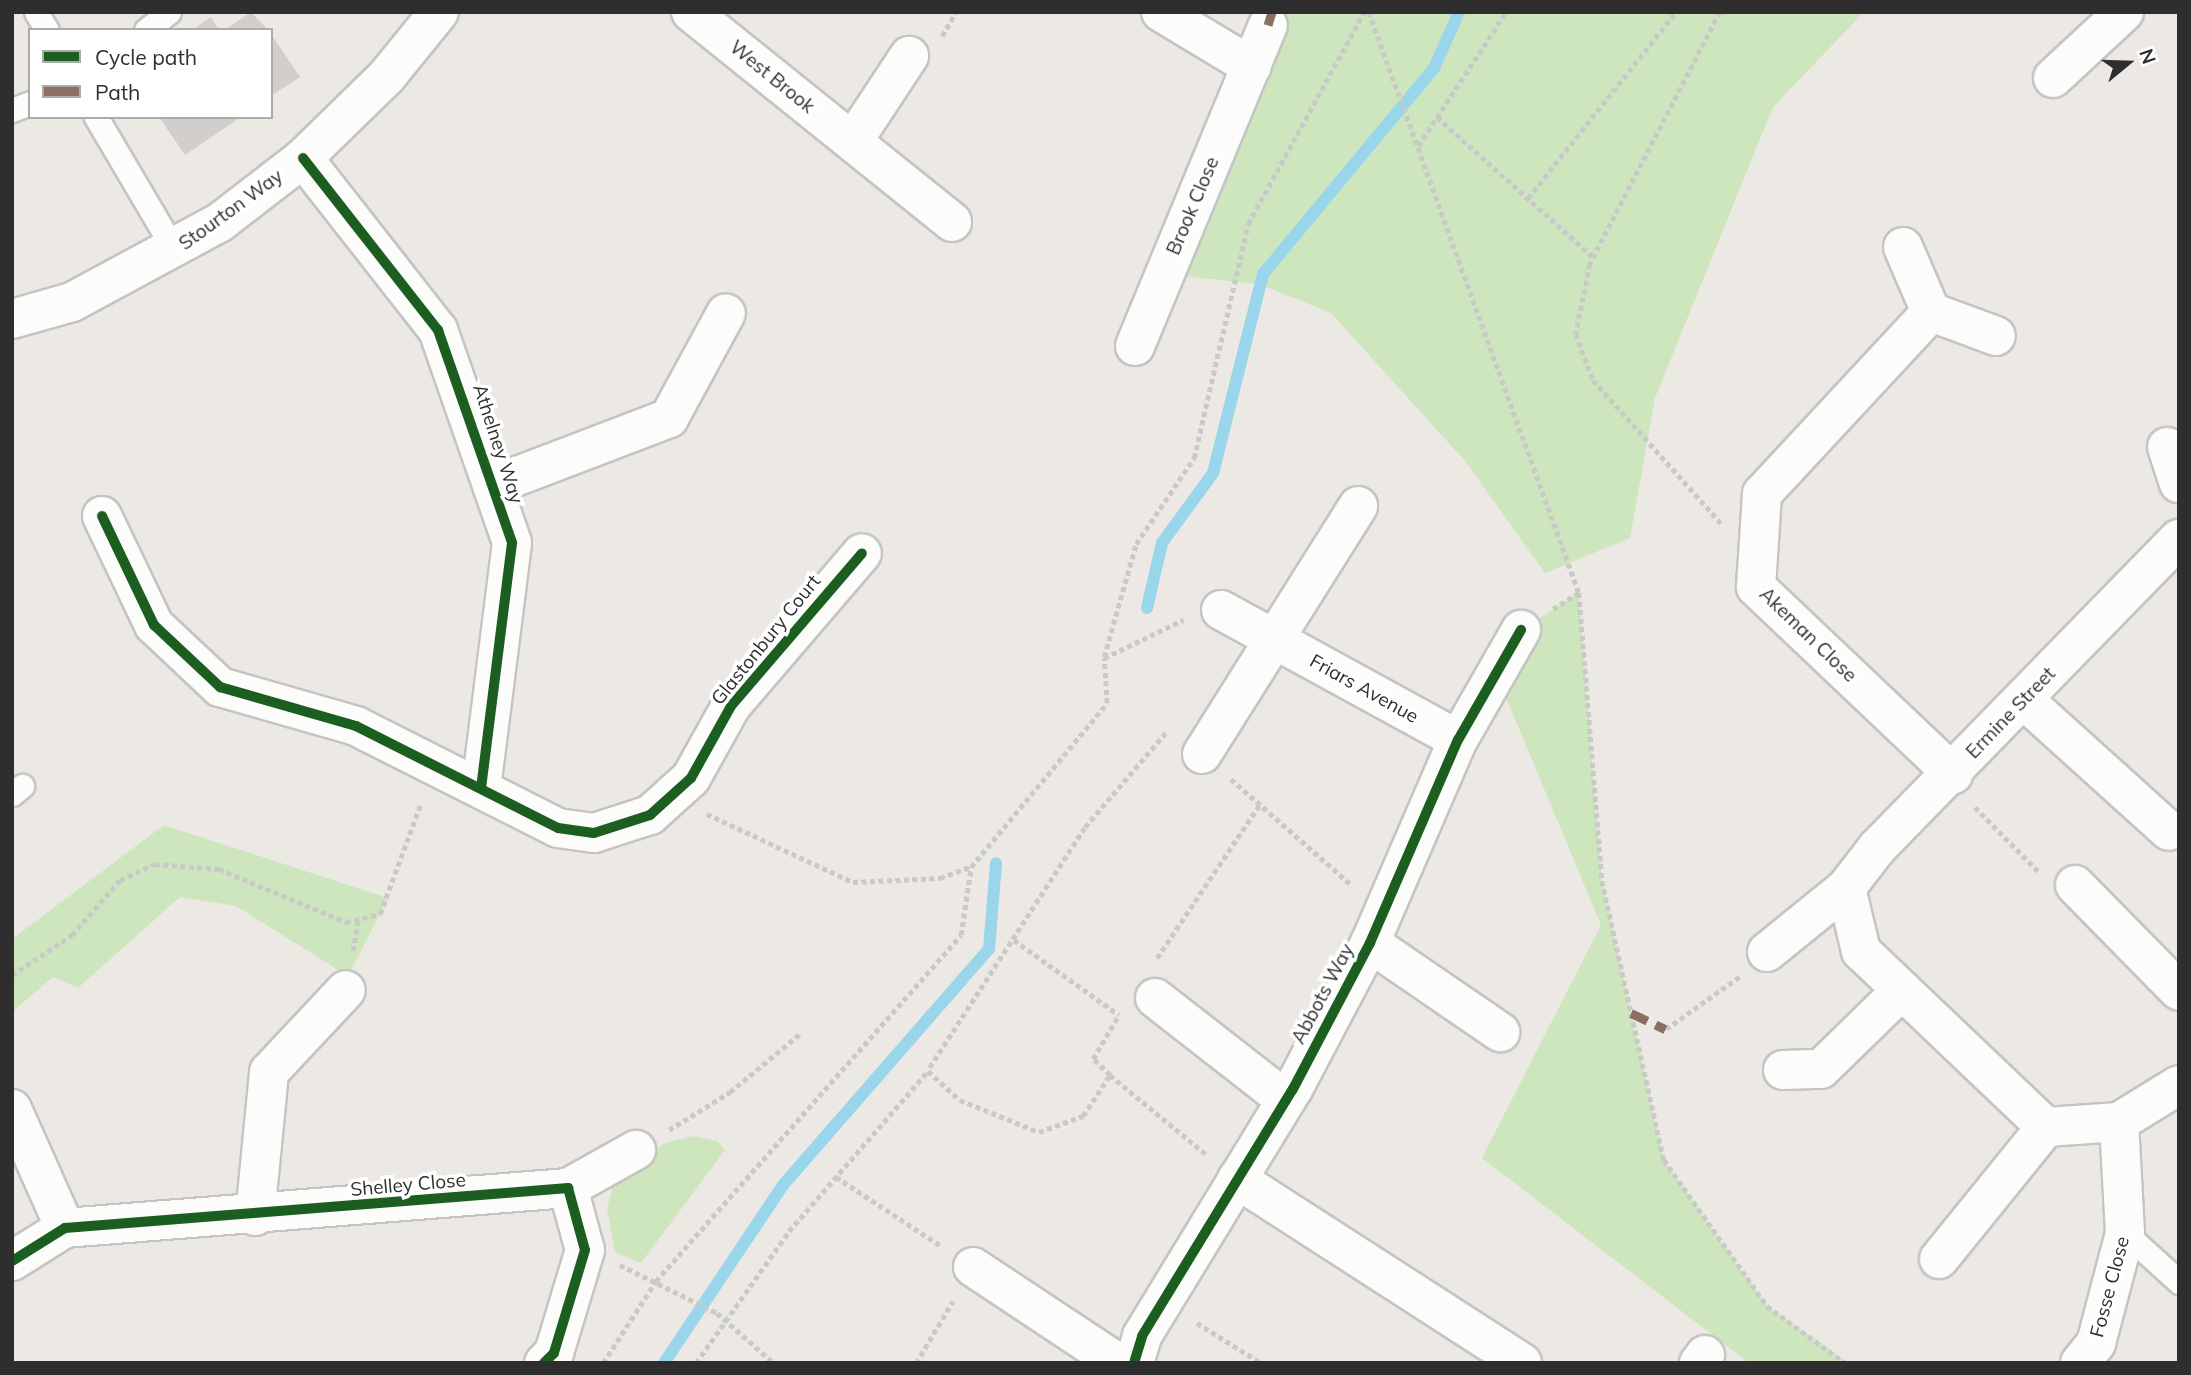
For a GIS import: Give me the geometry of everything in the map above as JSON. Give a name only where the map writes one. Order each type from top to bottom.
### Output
[{"type":"street","name":"Stourton Way","points":[[12,319],[72,302],[175,251],[303,158],[387,76],[439,12]]},
{"type":"street","name":"West Brook","points":[[691,12],[952,222]]},
{"type":"street","points":[[1161,12],[1252,67]]},
{"type":"street","points":[[2053,78],[2124,12]]},
{"type":"street","name":"Brook Close","points":[[1135,346],[1268,25]]},
{"type":"street","points":[[853,141],[909,55]]},
{"type":"street","name":"Athelney Way","points":[[303,158],[438,330],[512,543],[481,788]]},
{"type":"street","points":[[1903,247],[1931,313],[1996,336]]},
{"type":"street","name":"Athelney Way","points":[[494,485],[669,418],[726,313]]},
{"type":"street","name":"Akeman Close","points":[[1931,313],[1762,494],[1756,587],[1951,776]]},
{"type":"street","points":[[2167,447],[2179,483]]},
{"type":"street","points":[[1202,754],[1271,637],[1359,506]]},
{"type":"street","name":"Glastonbury Court","points":[[102,516],[155,625],[220,687],[356,726],[558,828],[594,833],[650,815],[691,778],[731,706],[862,552]]},
{"type":"street","name":"Ermine Street","points":[[1767,952],[1846,888],[1877,848],[1951,776],[2179,539]]},
{"type":"street","name":"Friars Avenue","points":[[1221,610],[1458,740]]},
{"type":"street","name":"Abbots Way","points":[[1134,1363],[1142,1336],[1286,1100],[1377,928],[1458,740],[1521,629]]},
{"type":"street","points":[[2024,700],[2169,831]]},
{"type":"street","points":[[2075,885],[2179,991]]},
{"type":"street","points":[[1846,888],[1861,951],[2046,1127]]},
{"type":"street","name":"Abbots Way","points":[[1377,928],[1500,1032]]},
{"type":"street","points":[[254,1216],[269,1072],[346,990]]},
{"type":"street","points":[[1783,1070],[1821,1069],[1902,990]]},
{"type":"street","points":[[1143,991],[1286,1100]]},
{"type":"street","points":[[1939,1259],[2046,1127],[2119,1122],[2179,1085]]},
{"type":"street","points":[[12,1109],[65,1228],[12,1261]]},
{"type":"street","name":"Fosse Close","points":[[2080,1363],[2096,1343],[2125,1233],[2119,1122]]},
{"type":"street","name":"Shelley Close","points":[[65,1228],[254,1216],[568,1188],[636,1150]]},
{"type":"street","points":[[1237,1179],[1522,1363]]},
{"type":"street","points":[[544,1363],[554,1353],[584,1250],[568,1188]]},
{"type":"street","points":[[973,1267],[1118,1363]]},
{"type":"lane","points":[[36,12],[46,28]]},
{"type":"lane","points":[[149,28],[169,12]]},
{"type":"lane","points":[[97,119],[175,251]]},
{"type":"lane","points":[[2125,1233],[2179,1282]]},
{"type":"path","points":[[1366,12],[1392,75],[1579,593],[1602,881],[1664,1160],[1767,1306],[1845,1363]]},
{"type":"path","points":[[672,796],[852,882],[940,878],[971,867],[1107,703],[1104,658],[1136,544],[1194,458],[1248,225],[1366,12]]},
{"type":"path","points":[[1418,146],[1506,12]]},
{"type":"path","points":[[1528,198],[1676,12]]},
{"type":"path","points":[[1720,12],[1593,257],[1576,334],[1593,380],[1757,562]]},
{"type":"path","points":[[1437,117],[1593,257]]},
{"type":"path","points":[[1104,658],[1163,625]]},
{"type":"path","points":[[696,1363],[836,1177],[928,1072],[1085,828],[1169,730],[1202,754],[1260,804],[1377,928]]},
{"type":"path","points":[[12,975],[72,935],[120,880],[155,864],[219,869],[346,922],[380,914],[435,766]]},
{"type":"path","points":[[1951,776],[2013,846]]},
{"type":"path","points":[[1237,1179],[1093,1059],[1117,1018],[1143,991],[1260,804]]},
{"type":"path","points":[[603,1363],[656,1280],[961,934],[971,867]]},
{"type":"path","points":[[1014,940],[1117,1018]]},
{"type":"path","points":[[1666,1029],[1714,1000],[1767,952]]},
{"type":"path","points":[[636,1150],[730,1092],[801,1033]]},
{"type":"path","points":[[928,1072],[960,1100],[1039,1132],[1083,1116],[1110,1075]]},
{"type":"path","points":[[836,1177],[973,1267],[916,1363]]},
{"type":"path","points":[[584,1250],[675,1288],[717,1313],[774,1363]]},
{"type":"path","points":[[1203,1326],[1261,1363]]},
{"type":"green space","points":[[1259,12],[1864,12],[1773,107],[1655,398],[1630,538],[1545,573],[1465,461],[1331,313],[1259,284],[1143,272]]},
{"type":"green space","points":[[1579,593],[1602,881],[1664,1160],[1767,1306],[1849,1363],[1749,1363],[1482,1158],[1601,925],[1497,676],[1521,630]]},
{"type":"green space","points":[[164,825],[388,898],[348,976],[236,906],[180,897],[78,988],[53,977],[12,1012],[12,939]]},
{"type":"green space","points":[[693,1136],[717,1141],[725,1150],[641,1263],[615,1252],[607,1209],[614,1180],[665,1143]]},
{"type":"building","points":[[251,12],[266,28],[228,28]]},
{"type":"building","points":[[211,17],[218,28],[195,28]]},
{"type":"building","points":[[273,37],[300,77],[273,95]]},
{"type":"building","points":[[160,119],[238,119],[185,155]]},
{"type":"waterway","points":[[1147,608],[1162,543],[1213,473],[1263,274],[1434,68],[1459,12]]},
{"type":"waterway","points":[[664,1363],[783,1185],[989,949],[996,863]]},
{"type":"marked path","points":[[1268,25],[1272,12]]},
{"type":"marked path","points":[[1631,1013],[1666,1029]]},
{"type":"cycle path","points":[[303,158],[438,330],[512,543],[481,788]]},
{"type":"cycle path","points":[[102,516],[154,625],[220,687],[356,726],[558,828],[594,833],[650,815],[691,778],[731,706],[862,553]]},
{"type":"cycle path","points":[[1134,1363],[1142,1336],[1293,1089],[1370,943],[1458,740],[1521,630]]},
{"type":"cycle path","points":[[12,1261],[65,1228],[568,1188],[585,1250],[554,1353],[544,1363]]}]
